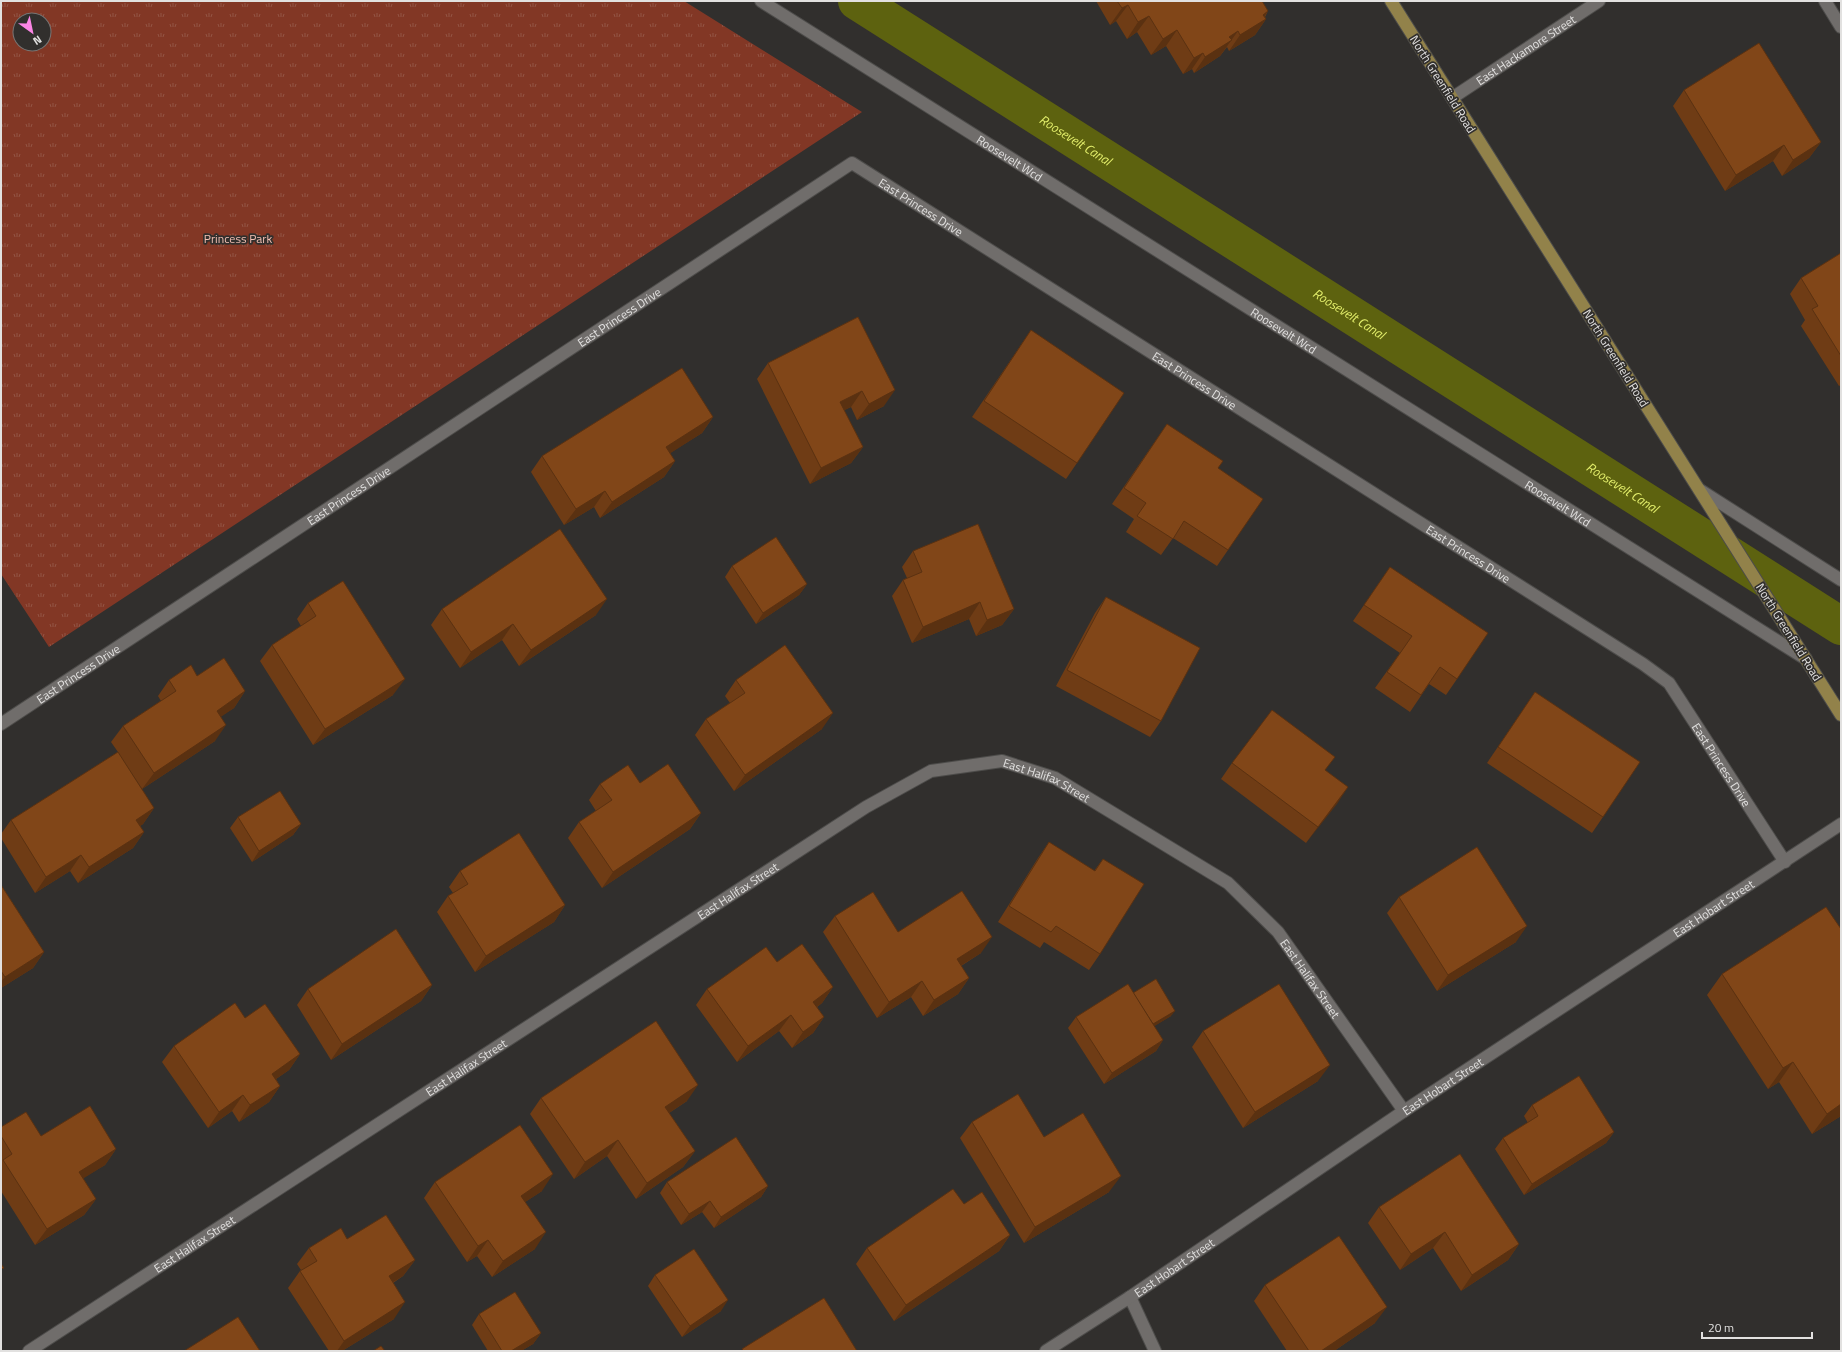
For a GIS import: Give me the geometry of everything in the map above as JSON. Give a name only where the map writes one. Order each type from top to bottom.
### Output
[{"type":"main road","name":"North Greenfield Road","points":[[1391,1],[1841,715]]},
{"type":"street","name":"Roosevelt Wcd","points":[[761,1],[1807,659]]},
{"type":"street","name":"East Hackamore Street","points":[[1452,98],[1599,1]]},
{"type":"street","points":[[1825,1],[1841,27]]},
{"type":"street","name":"East Princess Drive","points":[[1,724],[852,163],[1637,659],[1669,682],[1785,862]]},
{"type":"street","points":[[1700,490],[1841,580]]},
{"type":"street","name":"East Halifax Street","points":[[29,1351],[859,812],[930,771],[1002,761],[1055,778],[1228,883],[1278,932],[1404,1111]]},
{"type":"street","name":"East Hobart Street","points":[[1046,1351],[1130,1297],[1404,1111],[1841,824]]},
{"type":"street","points":[[1130,1297],[1155,1351]]},
{"type":"green space","name":"Princess Park","points":[[1,1],[684,1],[862,112],[49,647],[1,574]]},
{"type":"building","points":[[1117,1],[1262,1],[1268,11],[1263,15],[1266,19],[1240,35],[1238,31],[1229,37],[1232,40],[1205,57],[1203,53],[1194,58],[1177,30],[1163,39],[1149,16],[1138,22],[1128,5],[1122,8]]},
{"type":"building","points":[[1759,43],[1821,142],[1793,160],[1784,145],[1736,175],[1684,90]]},
{"type":"building","points":[[1841,253],[1841,356],[1812,309],[1818,306],[1801,278]]},
{"type":"building","points":[[858,317],[895,390],[869,404],[862,391],[840,402],[863,447],[821,468],[768,363]]},
{"type":"building","points":[[1031,330],[1124,393],[1077,463],[984,401]]},
{"type":"building","points":[[682,368],[713,417],[666,447],[675,461],[612,502],[605,491],[576,509],[542,456]]},
{"type":"building","points":[[1167,424],[1223,461],[1218,468],[1263,499],[1228,550],[1184,521],[1173,539],[1137,516],[1146,503],[1124,488]]},
{"type":"building","points":[[978,524],[1014,609],[987,620],[980,602],[923,627],[903,580],[922,572],[913,551]]},
{"type":"building","points":[[560,529],[607,599],[531,650],[513,624],[471,652],[442,609]]},
{"type":"building","points":[[776,537],[807,584],[763,613],[732,566]]},
{"type":"building","points":[[1390,567],[1488,633],[1457,679],[1440,667],[1421,695],[1387,672],[1412,636],[1364,605]]},
{"type":"building","points":[[343,581],[405,679],[325,729],[272,645],[316,616],[308,603]]},
{"type":"building","points":[[1106,597],[1200,648],[1161,721],[1067,670]]},
{"type":"building","points":[[785,645],[833,713],[745,775],[706,719],[745,693],[736,680]]},
{"type":"building","points":[[224,658],[245,691],[217,711],[226,725],[154,773],[123,726],[176,691],[169,680],[191,665],[197,676]]},
{"type":"building","points":[[1535,692],[1640,762],[1603,817],[1498,747]]},
{"type":"building","points":[[1272,710],[1335,757],[1325,770],[1348,787],[1318,827],[1232,763]]},
{"type":"building","points":[[118,752],[154,808],[136,820],[144,832],[89,867],[81,855],[46,877],[11,820]]},
{"type":"building","points":[[668,764],[701,813],[613,872],[579,822],[612,800],[600,784],[628,765],[640,783]]},
{"type":"building","points":[[280,791],[301,824],[259,851],[238,817]]},
{"type":"building","points":[[519,833],[565,905],[486,956],[448,896],[468,884],[460,871]]},
{"type":"building","points":[[1049,842],[1095,871],[1103,859],[1144,884],[1100,954],[1056,926],[1051,932],[1009,906]]},
{"type":"building","points":[[1477,847],[1527,926],[1448,975],[1399,897]]},
{"type":"building","points":[[1,885],[44,952],[5,977],[1,971]]},
{"type":"building","points":[[962,891],[992,937],[957,959],[969,978],[934,1000],[922,981],[889,1002],[835,916],[873,892],[898,932]]},
{"type":"building","points":[[1826,907],[1841,929],[1841,1104],[1827,1114],[1793,1062],[1783,1068],[1722,974]]},
{"type":"building","points":[[396,929],[432,985],[342,1044],[308,989]]},
{"type":"building","points":[[802,944],[833,987],[813,1002],[824,1017],[803,1032],[791,1015],[748,1046],[707,989],[766,947],[777,962]]},
{"type":"building","points":[[1156,979],[1175,1011],[1153,1024],[1133,993]]},
{"type":"building","points":[[1128,984],[1163,1040],[1112,1073],[1076,1017]]},
{"type":"building","points":[[1279,984],[1330,1065],[1255,1112],[1203,1031]]},
{"type":"building","points":[[235,1003],[245,1018],[265,1004],[300,1054],[272,1074],[280,1086],[250,1105],[243,1095],[219,1112],[174,1046]]},
{"type":"building","points":[[656,1021],[698,1085],[665,1107],[695,1151],[647,1183],[618,1140],[585,1162],[541,1098]]},
{"type":"building","points":[[1579,1076],[1614,1132],[1532,1184],[1503,1138],[1538,1116],[1532,1105]]},
{"type":"building","points":[[1018,1094],[1044,1137],[1083,1113],[1121,1176],[1035,1227],[972,1122]]},
{"type":"building","points":[[90,1106],[116,1149],[79,1172],[96,1199],[47,1229],[3,1160],[12,1154],[1,1136],[1,1127],[26,1112],[41,1136]]},
{"type":"building","points":[[520,1125],[553,1174],[521,1196],[546,1232],[503,1261],[488,1240],[478,1246],[435,1182]]},
{"type":"building","points":[[736,1137],[768,1186],[721,1217],[710,1201],[689,1214],[667,1182]]},
{"type":"building","points":[[1460,1154],[1519,1244],[1472,1275],[1445,1232],[1411,1254],[1379,1207]]},
{"type":"building","points":[[953,1189],[964,1204],[982,1192],[1010,1235],[906,1305],[867,1248]]},
{"type":"building","points":[[386,1215],[415,1260],[389,1276],[405,1302],[344,1341],[300,1271],[317,1261],[309,1248],[341,1228],[347,1239]]},
{"type":"building","points":[[1339,1236],[1387,1307],[1321,1351],[1309,1351],[1265,1285]]},
{"type":"building","points":[[694,1249],[728,1300],[690,1326],[655,1275]]},
{"type":"building","points":[[515,1292],[541,1333],[511,1351],[502,1351],[479,1314]]},
{"type":"building","points":[[824,1298],[857,1351],[744,1351],[742,1349]]},
{"type":"building","points":[[238,1317],[260,1351],[184,1351]]},
{"type":"building","points":[[381,1346],[385,1351],[373,1351]]},
{"type":"waterway","name":"Roosevelt Canal","points":[[857,1],[1841,626]]}]
